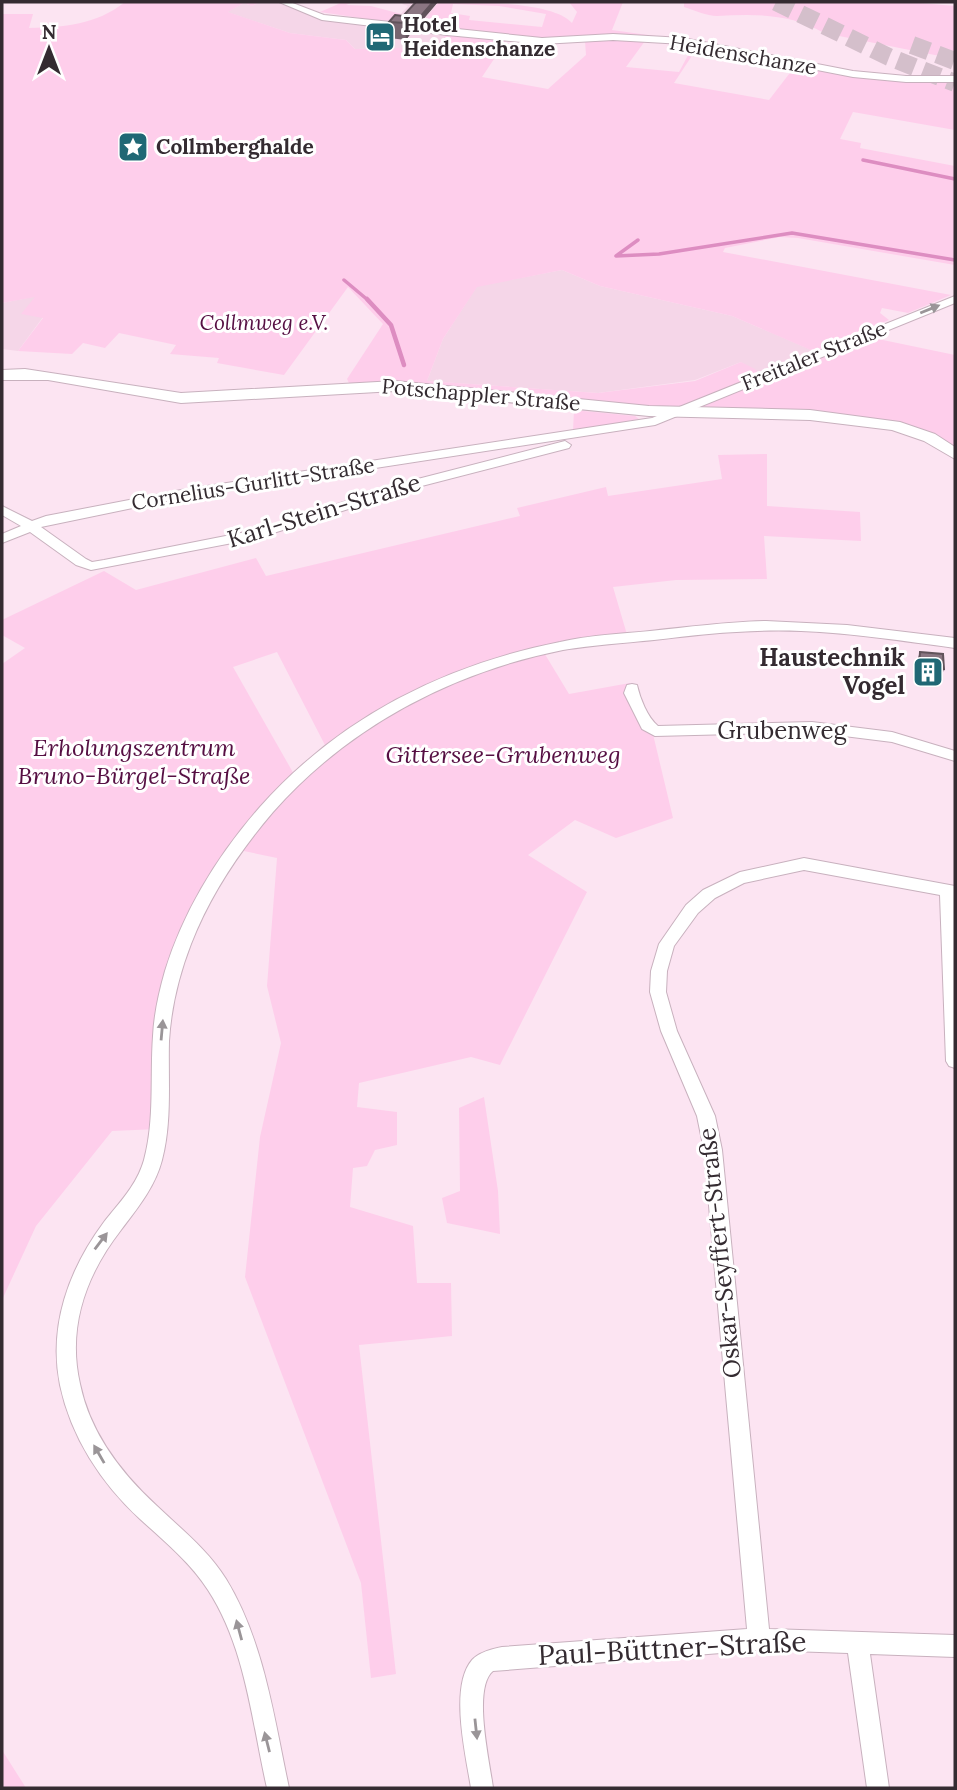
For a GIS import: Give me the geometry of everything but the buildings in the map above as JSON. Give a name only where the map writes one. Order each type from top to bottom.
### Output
[{"type":"street","name":"Heidenschanze","points":[[283,2],[333,19],[458,34],[542,41],[613,37],[683,41],[853,74],[906,79],[955,79]]},
{"type":"street","name":"Freitaler Straße","points":[[673,413],[955,299]]},
{"type":"street","name":"Potschappler Straße","points":[[2,376],[50,375],[180,398],[220,399],[350,385],[395,386],[673,413],[792,415],[863,422],[925,436],[955,454]]},
{"type":"street","name":"Cornelius-Gurlitt-Straße","points":[[2,539],[29,525],[286,477],[654,421],[673,413]]},
{"type":"street","name":"Karl-Stein-Straße","points":[[2,510],[90,566],[258,534],[410,485],[489,463],[573,443],[648,431],[654,421]]},
{"type":"street","points":[[278,1788],[236,1618],[198,1559],[121,1485],[101,1458],[75,1402],[65,1350],[68,1310],[79,1279],[94,1251],[143,1186],[151,1165],[158,1129],[164,1011],[180,950],[193,919],[223,865],[264,811],[311,763],[346,736],[396,705],[482,667],[551,648],[729,627],[771,626],[955,643]]},
{"type":"street","name":"Grubenweg","points":[[632,689],[631,693],[647,725],[656,731],[779,726],[838,729],[922,744],[955,756]]},
{"type":"street","name":"Oskar-Seyffert-Straße","points":[[759,1639],[712,1150],[702,1105],[660,1003],[659,971],[671,937],[692,909],[726,884],[756,874],[804,864],[951,891]]},
{"type":"street","points":[[951,891],[955,1061]]},
{"type":"street","name":"Paul-Büttner-Straße","points":[[482,1788],[473,1696],[477,1671],[486,1662],[502,1658],[759,1639],[955,1646]]},
{"type":"street","points":[[857,1642],[878,1788]]},
{"type":"shaded area","points":[[260,2],[276,2],[325,20],[387,22],[395,20],[408,6],[402,4],[404,2],[438,3],[445,34],[440,47],[355,49],[346,40],[290,33],[227,12],[244,3],[252,6]]},
{"type":"shaded area","points":[[562,270],[600,286],[732,316],[821,354],[762,377],[741,362],[695,380],[598,393],[427,381],[443,339],[477,286]]},
{"type":"shaded area","points":[[37,296],[43,317],[18,351],[2,349],[2,303]]},
{"type":"green space","name":"Collmweg e.V.","points":[[125,2],[260,2],[252,6],[244,3],[228,12],[290,33],[346,40],[355,49],[440,47],[445,34],[504,40],[506,41],[482,77],[548,89],[586,55],[585,41],[629,39],[699,45],[674,83],[769,100],[796,65],[880,79],[955,80],[955,130],[853,112],[840,139],[861,143],[860,148],[955,166],[955,265],[798,238],[780,237],[725,248],[723,252],[951,295],[908,313],[882,308],[880,313],[889,320],[854,334],[955,355],[955,454],[929,437],[895,426],[854,419],[764,413],[649,411],[395,386],[350,385],[347,379],[383,324],[348,287],[284,375],[217,363],[219,358],[170,354],[176,345],[119,333],[105,348],[83,343],[72,354],[18,351],[43,318],[21,314],[35,297],[2,303],[2,14],[33,14],[29,28],[42,28],[91,20]],"holes":[[[645,41],[693,46],[679,72],[626,67]],[[562,270],[600,286],[732,316],[820,354],[762,377],[755,369],[741,362],[695,381],[598,393],[427,381],[443,339],[477,287]]]},
{"type":"green space","points":[[343,2],[353,2],[346,5],[371,6],[401,14],[387,22],[320,12]]},
{"type":"green space","points":[[432,2],[528,6],[562,15],[572,23],[577,12],[569,2],[623,2],[612,30],[669,38],[549,40],[421,26],[438,3]],"holes":[[[453,4],[499,6],[546,14],[542,27],[469,20],[470,16],[451,13]]]},
{"type":"green space","points":[[684,2],[909,2],[955,6],[955,59],[824,33],[785,18],[709,15],[684,7]]},
{"type":"green space","points":[[574,410],[635,416],[639,419],[573,431]]},
{"type":"green space","points":[[767,454],[767,506],[860,512],[861,541],[764,536],[767,579],[676,580],[613,587],[628,638],[543,651],[569,694],[630,683],[652,730],[673,818],[616,838],[575,820],[528,855],[587,892],[500,1065],[471,1057],[359,1083],[357,1107],[397,1112],[397,1145],[375,1150],[367,1166],[353,1168],[350,1207],[413,1226],[417,1283],[451,1283],[452,1336],[359,1345],[396,1674],[371,1678],[361,1583],[245,1277],[260,1137],[281,1043],[267,986],[277,858],[234,849],[171,978],[158,1129],[112,1131],[36,1226],[2,1300],[2,664],[25,648],[2,635],[2,620],[104,571],[136,590],[256,558],[266,576],[520,516],[517,508],[606,487],[608,496],[722,479],[718,455]],"holes":[[[277,652],[327,749],[295,776],[233,667]]]},
{"type":"green space","points":[[484,1097],[498,1191],[500,1234],[447,1223],[442,1198],[460,1191],[459,1108]]},
{"type":"green space","points":[[2,1750],[26,1788],[2,1788]]},
{"type":"waterway","points":[[863,160],[955,179]]},
{"type":"waterway","points":[[638,240],[616,256],[659,254],[792,233],[955,260]]},
{"type":"waterway","points":[[344,280],[368,300]]},
{"type":"waterway","points":[[368,300],[391,325],[404,365]]},
{"type":"tunnel","points":[[776,2],[889,57],[955,83]]},
{"type":"tunnel","points":[[912,45],[955,61]]},
{"type":"place","name":"Hotel Heidenschanze","points":[[380,37]]},
{"type":"place","name":"Collmberghalde","points":[[133,147]]},
{"type":"place","name":"Haustechnik Vogel","points":[[928,672]]},
{"type":"park label","name":"Gittersee-Grubenweg","points":[[503,755]]},
{"type":"park label","name":"Erholungszentrum Bruno-Bürgel-Straße","points":[[134,762]]}]
